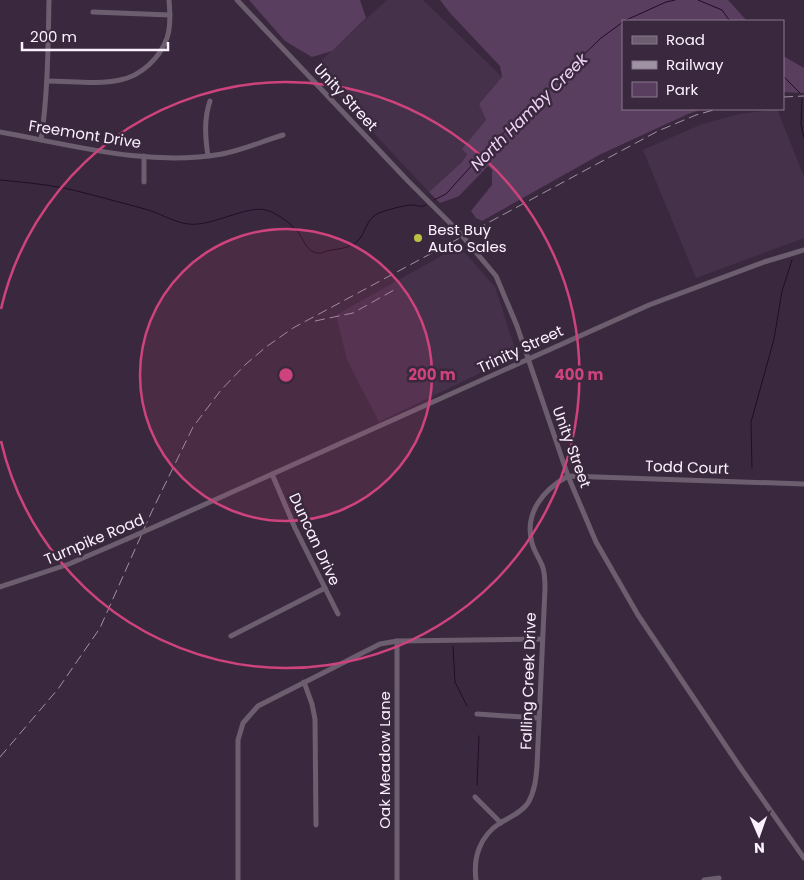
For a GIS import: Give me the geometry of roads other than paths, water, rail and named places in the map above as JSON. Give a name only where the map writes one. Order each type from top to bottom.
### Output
[{"type":"street","points":[[41,140],[48,81],[49,0]]},
{"type":"street","points":[[48,81],[120,80],[134,76],[146,68],[159,54],[167,38],[170,15],[169,0]]},
{"type":"street","name":"Unity Street","points":[[237,0],[408,181],[458,231],[496,276],[529,359],[568,476],[596,542],[625,593],[740,767],[804,858]]},
{"type":"street","points":[[94,12],[170,15]]},
{"type":"street","points":[[208,156],[205,114],[210,101]]},
{"type":"street","name":"Freemont Drive","points":[[0,132],[118,155],[144,156],[208,156],[233,151],[284,134]]},
{"type":"street","points":[[144,156],[144,182]]},
{"type":"street","name":"Trinity Street","points":[[196,508],[649,305],[764,262],[804,250]]},
{"type":"street","name":"Duncan Drive","points":[[272,474],[295,528],[338,614]]},
{"type":"street","name":"Todd Court","points":[[568,476],[804,484]]},
{"type":"street","name":"Falling Creek Drive","points":[[476,880],[475,859],[479,847],[490,830],[523,808],[528,802],[535,785],[545,578],[533,545],[530,530],[534,509],[547,490],[568,476]]},
{"type":"street","name":"Turnpike Road","points":[[0,587],[69,564],[196,508]]},
{"type":"street","points":[[231,636],[325,588]]},
{"type":"street","points":[[238,880],[240,732],[248,716],[258,706],[380,644],[396,641],[542,639]]},
{"type":"street","name":"Oak Meadow Lane","points":[[396,641],[397,880]]},
{"type":"street","points":[[304,682],[315,719],[316,825]]},
{"type":"street","points":[[477,714],[538,718]]},
{"type":"street","points":[[475,797],[501,823]]},
{"type":"street","points":[[704,880],[719,878]]},
{"type":"waterway","name":"North Hamby Creek","points":[[626,20],[666,2],[675,0]]},
{"type":"waterway","name":"North Hamby Creek","points":[[698,0],[722,10],[729,20]]},
{"type":"waterway","name":"North Hamby Creek","points":[[434,200],[446,194],[483,153],[542,95],[601,38],[622,23]]},
{"type":"waterway","name":"North Hamby Creek","points":[[784,77],[800,93]]},
{"type":"waterway","name":"North Hamby Creek","points":[[802,99],[801,124],[804,138]]},
{"type":"waterway","name":"North Hamby Creek","points":[[0,180],[74,190],[145,209],[188,224],[208,222],[249,210],[266,210],[287,221],[308,248],[315,253],[354,244],[361,237],[370,220],[379,213],[405,206],[426,205]]},
{"type":"waterway","points":[[752,468],[751,422],[774,339],[782,291],[792,260]]},
{"type":"waterway","points":[[453,646],[455,682],[467,706]]},
{"type":"waterway","points":[[477,785],[479,736]]},
{"type":"railway","points":[[784,97],[804,96]]},
{"type":"railway","points":[[0,757],[58,689],[100,628],[152,511],[193,427],[221,390],[246,364],[293,328],[658,131],[696,115],[714,110]]},
{"type":"railway","points":[[315,321],[353,313],[394,290]]},
{"type":"place","name":"Best Buy Auto Sales","points":[[418,238]]}]
